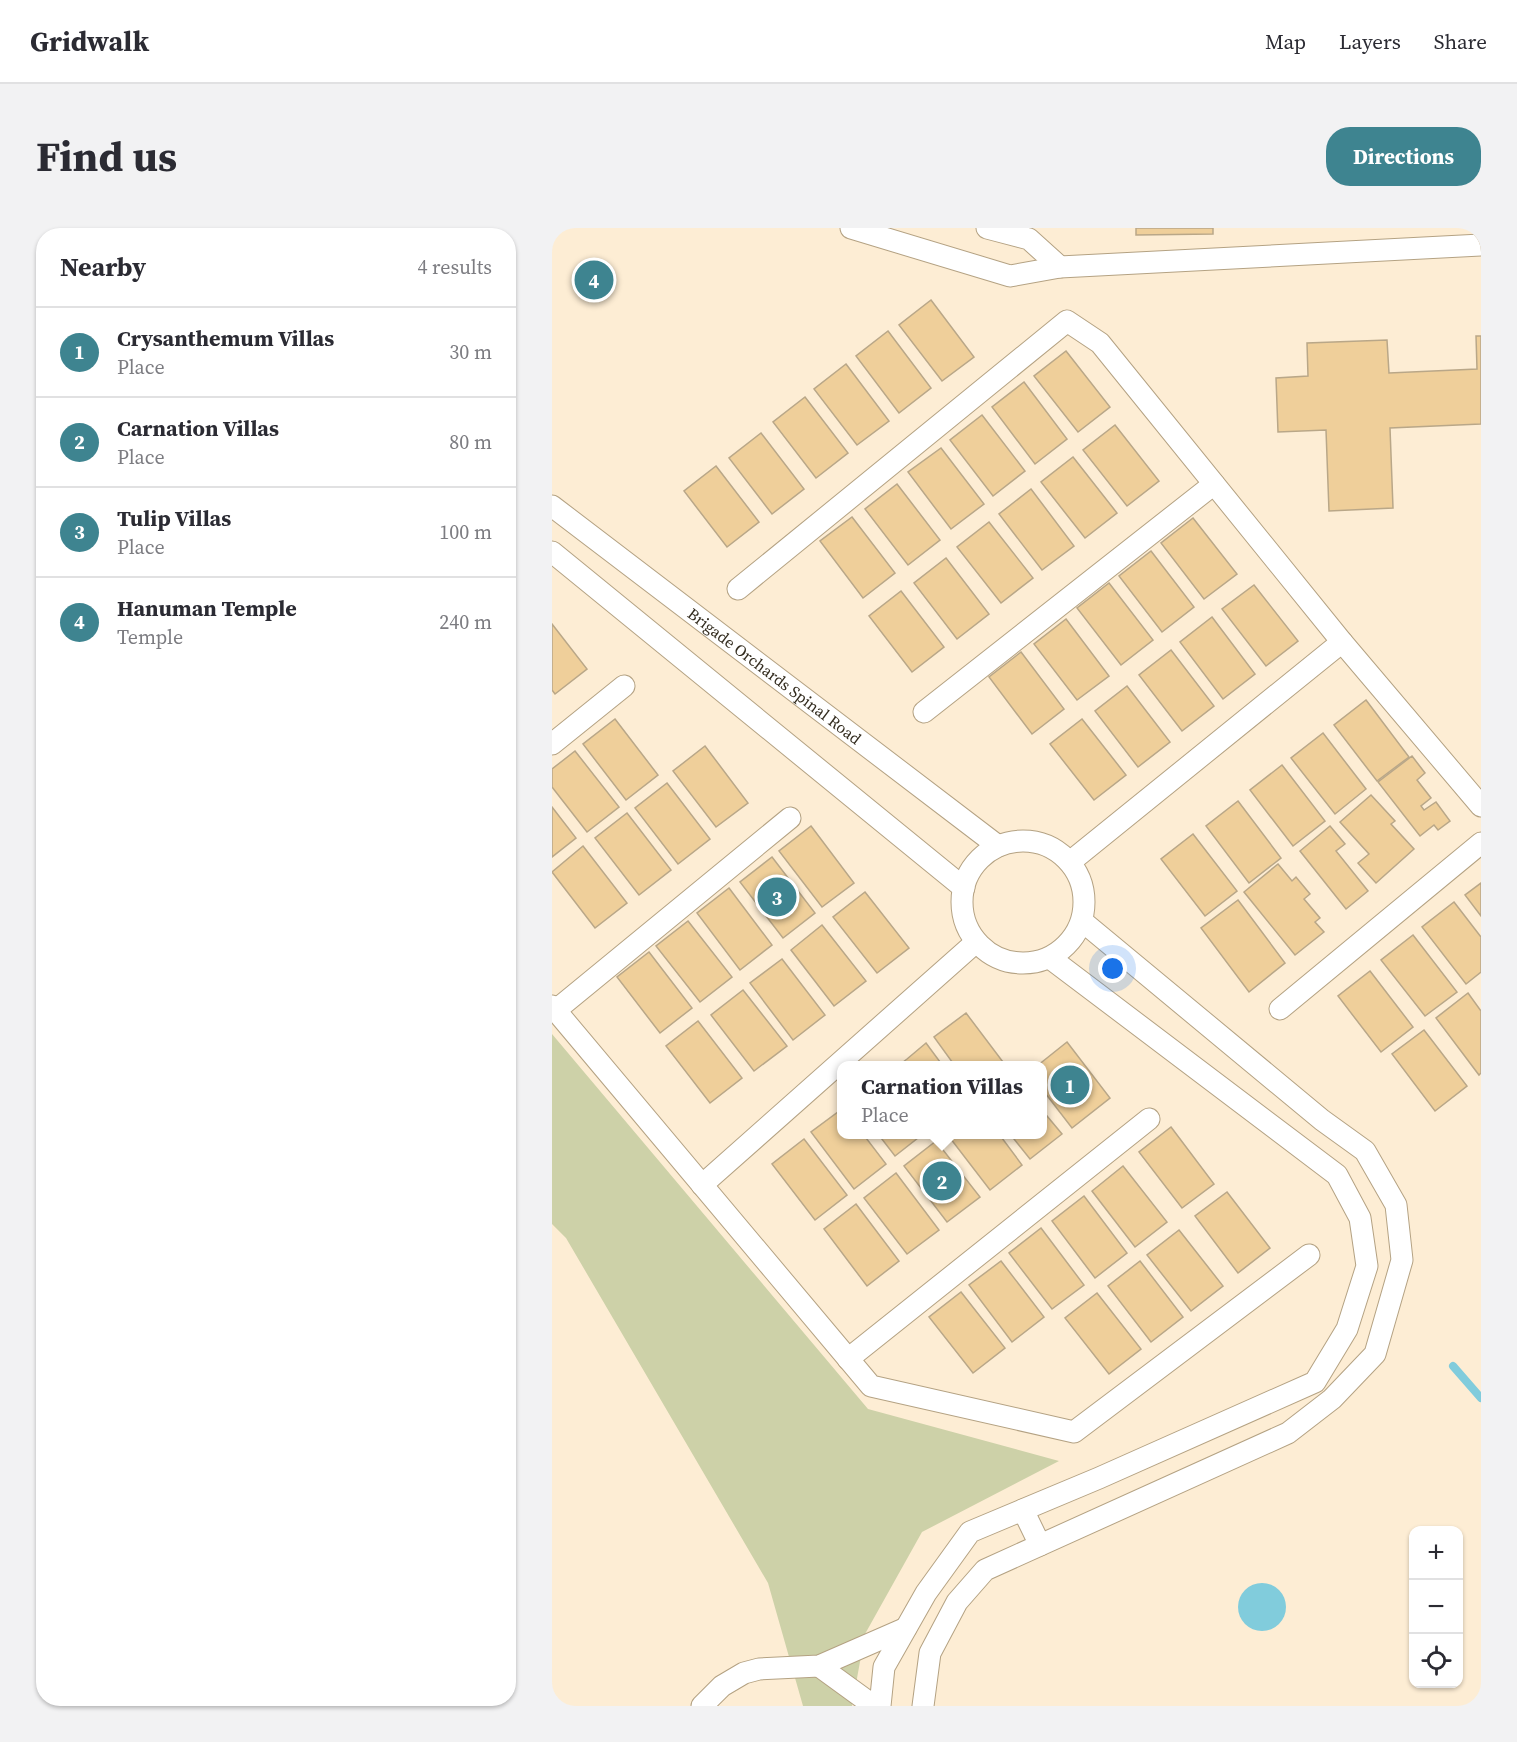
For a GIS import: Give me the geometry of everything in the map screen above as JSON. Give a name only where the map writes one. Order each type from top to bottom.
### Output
[{"type":"street","points":[[850,228],[1010,276],[1060,267],[1481,245]]},
{"type":"street","points":[[987,228],[1029,239],[1060,267]]},
{"type":"street","points":[[738,589],[1067,321],[1100,343],[1342,642],[1481,806]]},
{"type":"street","points":[[924,712],[1214,484]]},
{"type":"street","name":"Brigade Orchards Spinal Road","points":[[552,506],[998,846]]},
{"type":"street","points":[[552,552],[963,888]]},
{"type":"street","points":[[1070,862],[1342,642]]},
{"type":"street","points":[[552,744],[624,686]]},
{"type":"street","points":[[790,818],[554,1008],[870,1386],[1074,1432],[1309,1255]]},
{"type":"street","points":[[1017,841],[1037,842],[1055,849],[1070,862],[1081,880],[1085,900],[1082,921],[1075,936],[1050,958],[1030,963],[1011,963],[992,955],[976,942],[966,926],[962,907],[963,888],[970,871],[982,856],[998,846],[1017,841]]},
{"type":"street","points":[[1280,1009],[1481,843]]},
{"type":"street","points":[[923,1706],[930,1653],[957,1602],[985,1570],[1288,1433],[1332,1399],[1375,1354],[1402,1260],[1395,1205],[1365,1151],[1322,1120],[1082,921]]},
{"type":"street","points":[[842,1061],[976,942]]},
{"type":"street","points":[[880,1706],[884,1667],[926,1593],[970,1532],[1316,1382],[1347,1329],[1366,1266],[1360,1218],[1337,1175],[1050,958]]},
{"type":"street","points":[[702,1185],[837,1065]]},
{"type":"street","points":[[848,1359],[1149,1119]]},
{"type":"street","points":[[1023,1510],[1040,1545]]},
{"type":"street","points":[[702,1706],[722,1686],[744,1673],[759,1669],[819,1666],[906,1628]]},
{"type":"street","points":[[819,1666],[874,1706]]},
{"type":"green space","points":[[552,1034],[868,1409],[1059,1461],[922,1532],[865,1634],[852,1706],[803,1706],[768,1583],[566,1238],[552,1224]]},
{"type":"water","points":[[1262,1583],[1279,1590],[1286,1607],[1279,1624],[1262,1631],[1245,1624],[1238,1607],[1245,1590]]},
{"type":"building","points":[[1136,228],[1213,228],[1213,234],[1136,235]]},
{"type":"building","points":[[931,300],[974,357],[942,381],[899,325]]},
{"type":"building","points":[[888,331],[931,388],[899,413],[856,356]]},
{"type":"building","points":[[1476,336],[1481,336],[1481,424],[1390,428],[1393,508],[1329,511],[1326,430],[1278,432],[1276,378],[1308,376],[1307,343],[1387,340],[1389,373],[1477,369]]},
{"type":"building","points":[[1066,351],[1110,407],[1078,432],[1034,376]]},
{"type":"building","points":[[846,364],[889,421],[857,445],[814,389]]},
{"type":"building","points":[[1024,382],[1067,439],[1035,464],[992,407]]},
{"type":"building","points":[[805,397],[848,453],[816,478],[773,422]]},
{"type":"building","points":[[982,415],[1025,471],[993,496],[950,440]]},
{"type":"building","points":[[1115,425],[1159,481],[1127,506],[1083,450]]},
{"type":"building","points":[[761,433],[804,489],[772,514],[729,458]]},
{"type":"building","points":[[941,448],[984,504],[951,529],[908,472]]},
{"type":"building","points":[[1073,457],[1117,513],[1085,538],[1041,482]]},
{"type":"building","points":[[716,466],[759,522],[727,547],[684,491]]},
{"type":"building","points":[[897,484],[940,540],[908,565],[865,509]]},
{"type":"building","points":[[1031,489],[1074,546],[1042,570],[999,514]]},
{"type":"building","points":[[852,517],[895,573],[863,598],[820,541]]},
{"type":"building","points":[[1193,518],[1237,574],[1204,599],[1161,543]]},
{"type":"building","points":[[989,522],[1033,578],[1001,603],[957,547]]},
{"type":"building","points":[[1151,551],[1194,607],[1162,632],[1119,576]]},
{"type":"building","points":[[946,558],[989,614],[957,639],[914,583]]},
{"type":"building","points":[[1109,583],[1153,640],[1121,665],[1077,608]]},
{"type":"building","points":[[1254,585],[1298,641],[1266,666],[1222,609]]},
{"type":"building","points":[[901,591],[944,647],[912,672],[869,616]]},
{"type":"building","points":[[1212,617],[1255,674],[1223,699],[1180,642]]},
{"type":"building","points":[[1066,619],[1109,676],[1077,700],[1034,644]]},
{"type":"building","points":[[552,624],[587,669],[555,694],[552,690]]},
{"type":"building","points":[[1171,650],[1214,706],[1182,731],[1139,675]]},
{"type":"building","points":[[1021,652],[1064,709],[1032,734],[989,677]]},
{"type":"building","points":[[1127,686],[1170,742],[1138,767],[1095,711]]},
{"type":"building","points":[[1366,700],[1409,757],[1377,781],[1334,725]]},
{"type":"building","points":[[615,719],[658,775],[626,800],[583,744]]},
{"type":"building","points":[[1082,719],[1126,775],[1094,800],[1050,744]]},
{"type":"building","points":[[1323,733],[1366,789],[1335,814],[1291,758]]},
{"type":"building","points":[[705,746],[748,803],[716,827],[673,771]]},
{"type":"building","points":[[575,751],[619,807],[587,832],[552,787],[552,769]]},
{"type":"building","points":[[1412,756],[1425,773],[1417,780],[1431,798],[1421,806],[1424,810],[1436,802],[1450,821],[1438,830],[1434,825],[1420,836],[1378,782]]},
{"type":"building","points":[[1282,765],[1325,821],[1293,846],[1250,790]]},
{"type":"building","points":[[667,783],[710,839],[678,864],[635,808]]},
{"type":"building","points":[[1371,795],[1395,821],[1391,824],[1414,849],[1376,883],[1358,863],[1369,854],[1340,822]]},
{"type":"building","points":[[1238,801],[1281,858],[1249,883],[1206,826]]},
{"type":"building","points":[[552,807],[576,838],[552,857]]},
{"type":"building","points":[[627,813],[671,870],[639,895],[595,838]]},
{"type":"building","points":[[811,826],[854,883],[822,907],[779,851]]},
{"type":"building","points":[[1330,826],[1345,844],[1336,851],[1368,891],[1346,909],[1300,851]]},
{"type":"building","points":[[1193,834],[1237,891],[1205,916],[1161,859]]},
{"type":"building","points":[[583,846],[627,903],[595,928],[552,872]]},
{"type":"building","points":[[772,857],[815,913],[783,938],[740,882]]},
{"type":"building","points":[[1278,864],[1292,881],[1296,877],[1310,894],[1304,899],[1320,918],[1315,922],[1324,932],[1295,955],[1244,892]]},
{"type":"building","points":[[1481,883],[1481,916],[1465,895]]},
{"type":"building","points":[[729,888],[772,945],[740,970],[697,913]]},
{"type":"building","points":[[865,892],[909,948],[877,973],[833,917]]},
{"type":"building","points":[[1238,900],[1285,963],[1249,992],[1201,928]]},
{"type":"building","points":[[1454,902],[1481,937],[1481,972],[1466,984],[1422,927]]},
{"type":"building","points":[[688,921],[732,977],[700,1002],[656,946]]},
{"type":"building","points":[[822,925],[866,981],[834,1006],[791,950]]},
{"type":"building","points":[[1413,935],[1457,992],[1425,1016],[1381,960]]},
{"type":"building","points":[[649,952],[692,1008],[660,1033],[617,977]]},
{"type":"building","points":[[782,959],[825,1015],[793,1040],[750,983]]},
{"type":"building","points":[[1370,971],[1413,1027],[1381,1052],[1338,996]]},
{"type":"building","points":[[743,990],[787,1046],[754,1071],[711,1015]]},
{"type":"building","points":[[1468,993],[1481,1011],[1481,1073],[1479,1075],[1436,1018]]},
{"type":"building","points":[[966,1013],[1002,1061],[951,1061],[934,1037]]},
{"type":"building","points":[[698,1021],[742,1078],[710,1103],[666,1046]]},
{"type":"building","points":[[1424,1030],[1467,1086],[1435,1111],[1392,1054]]},
{"type":"building","points":[[1067,1042],[1110,1098],[1072,1128],[1047,1096],[1047,1061],[1043,1061]]},
{"type":"building","points":[[926,1043],[939,1061],[904,1061]]},
{"type":"building","points":[[837,1113],[837,1139],[867,1139],[886,1164],[854,1189],[811,1132]]},
{"type":"building","points":[[1047,1116],[1062,1134],[1030,1159],[1014,1139],[1047,1139]]},
{"type":"building","points":[[1171,1127],[1214,1184],[1182,1208],[1139,1152]]},
{"type":"building","points":[[804,1139],[847,1195],[815,1220],[772,1164]]},
{"type":"building","points":[[882,1139],[917,1139],[895,1156]]},
{"type":"building","points":[[951,1139],[1003,1139],[1022,1165],[990,1190]]},
{"type":"building","points":[[936,1141],[980,1197],[947,1222],[904,1166]]},
{"type":"building","points":[[1123,1166],[1167,1222],[1135,1247],[1092,1191]]},
{"type":"building","points":[[896,1173],[939,1230],[907,1254],[864,1198]]},
{"type":"building","points":[[1227,1192],[1270,1248],[1238,1273],[1195,1216]]},
{"type":"building","points":[[1084,1196],[1127,1253],[1095,1278],[1052,1221]]},
{"type":"building","points":[[856,1204],[899,1261],[867,1286],[824,1229]]},
{"type":"building","points":[[1041,1228],[1084,1285],[1052,1309],[1009,1253]]},
{"type":"building","points":[[1179,1230],[1223,1286],[1191,1311],[1147,1255]]},
{"type":"building","points":[[1001,1261],[1044,1317],[1012,1342],[969,1285]]},
{"type":"building","points":[[1140,1261],[1183,1317],[1151,1342],[1108,1286]]},
{"type":"building","points":[[961,1292],[1005,1348],[973,1373],[929,1317]]},
{"type":"building","points":[[1097,1293],[1141,1349],[1109,1374],[1065,1318]]},
{"type":"waterway","points":[[1453,1366],[1481,1398]]},
{"type":"place","name":"Hanuman Temple","points":[[594,280]]},
{"type":"place","name":"Tulip Villas","points":[[777,897]]},
{"type":"place","name":"Crysanthemum Villas","points":[[1070,1085]]},
{"type":"place","name":"Carnation Villas","points":[[942,1181]]}]
